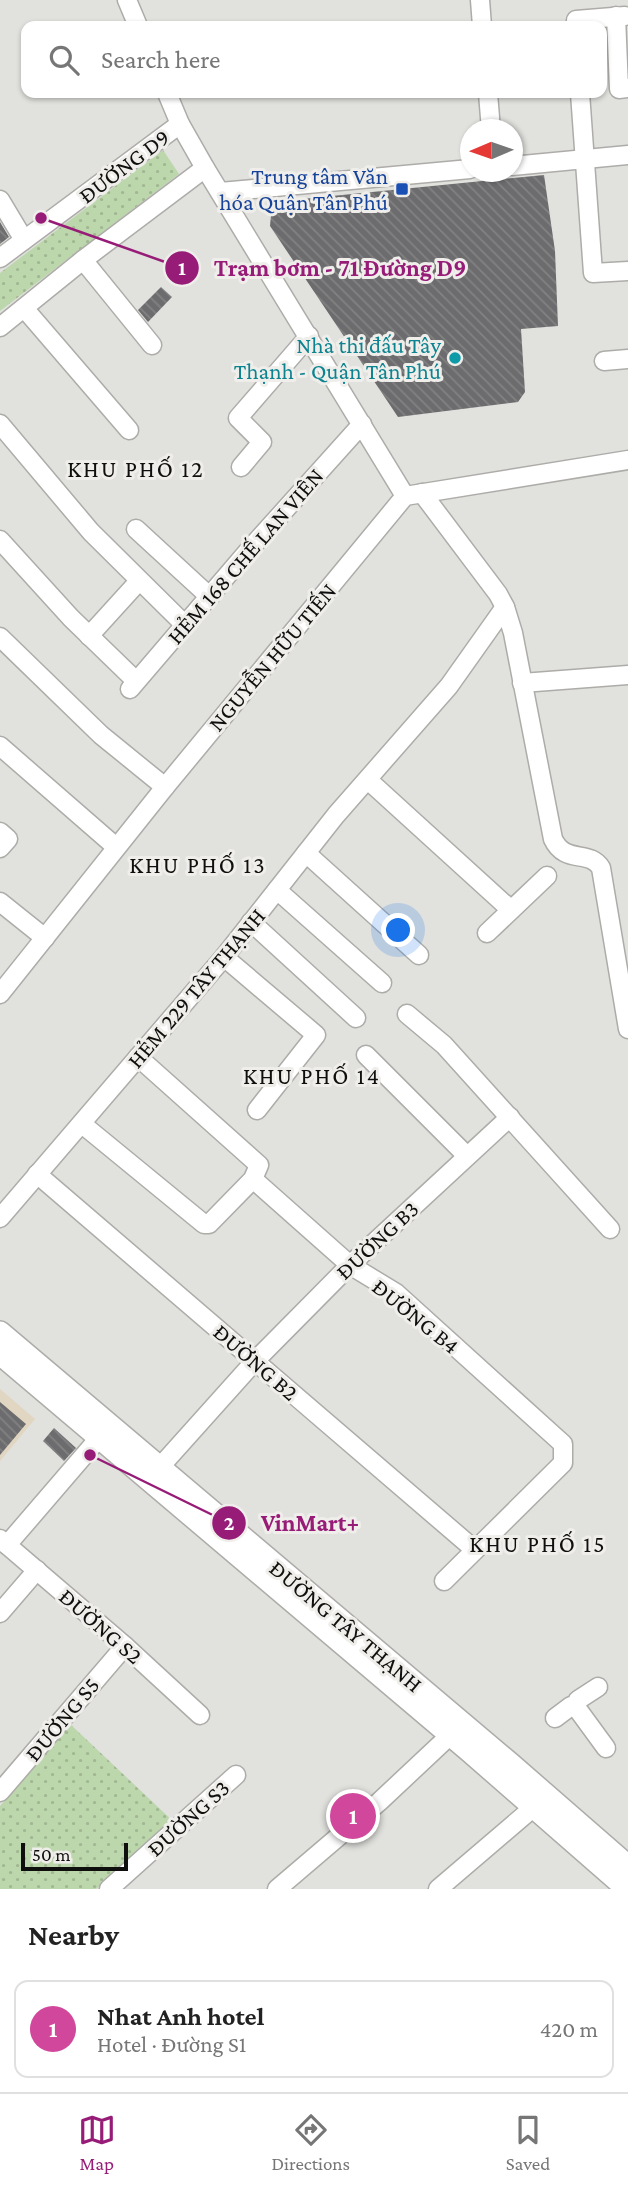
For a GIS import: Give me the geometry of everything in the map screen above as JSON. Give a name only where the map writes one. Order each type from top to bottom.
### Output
[{"type":"street","points":[[127,0],[136,21]]},
{"type":"street","points":[[480,0],[482,21]]},
{"type":"street","points":[[576,21],[622,16],[619,89],[628,88]]},
{"type":"street","points":[[169,98],[180,124],[205,168],[362,424],[413,495],[498,594],[505,607],[513,633],[553,839],[564,853],[596,860],[601,868],[628,1029]]},
{"type":"street","points":[[488,98],[490,119]]},
{"type":"street","points":[[580,98],[593,273],[628,271]]},
{"type":"street","name":"ĐƯỜNG D9","points":[[0,258],[180,124]]},
{"type":"street","points":[[523,165],[628,155]]},
{"type":"street","points":[[0,327],[205,168]]},
{"type":"street","points":[[220,192],[460,170]]},
{"type":"street","points":[[0,200],[24,240]]},
{"type":"street","points":[[83,260],[152,345]]},
{"type":"street","points":[[24,308],[129,430]]},
{"type":"street","points":[[241,467],[262,442],[238,418],[309,336]]},
{"type":"street","points":[[604,361],[628,359]]},
{"type":"street","name":"HẺM 168 CHẾ LAN VIÊN","points":[[89,636],[132,684],[362,424]]},
{"type":"street","points":[[0,425],[91,532],[185,625]]},
{"type":"street","points":[[413,495],[628,460]]},
{"type":"street","name":"NGUYỄN HỮU TIẾN","points":[[0,994],[164,787],[413,495]]},
{"type":"street","points":[[136,529],[210,597]]},
{"type":"street","points":[[0,540],[89,636],[139,582]]},
{"type":"street","name":"HẺM 229 TÂY THẠNH","points":[[0,1218],[224,957],[306,853],[449,686],[505,607]]},
{"type":"street","points":[[0,637],[101,735],[164,787]]},
{"type":"street","points":[[522,683],[628,675]]},
{"type":"street","points":[[0,746],[117,847]]},
{"type":"street","points":[[368,780],[511,910]]},
{"type":"street","points":[[0,832],[8,839],[0,848]]},
{"type":"street","points":[[306,853],[419,955]]},
{"type":"street","points":[[487,933],[547,876]]},
{"type":"street","points":[[277,890],[382,983]]},
{"type":"street","points":[[0,902],[45,938]]},
{"type":"street","points":[[251,922],[356,1018]]},
{"type":"street","points":[[224,957],[316,1035],[257,1110]]},
{"type":"street","points":[[407,1014],[444,1045],[610,1230]]},
{"type":"street","points":[[366,1055],[467,1156]]},
{"type":"street","points":[[82,1124],[203,1224],[209,1224],[253,1179],[259,1165],[138,1057]]},
{"type":"street","name":"ĐƯỜNG B3","points":[[154,1474],[255,1361],[350,1265],[510,1117]]},
{"type":"street","name":"ĐƯỜNG B2","points":[[37,1174],[475,1550]]},
{"type":"street","name":"ĐƯỜNG B4","points":[[253,1179],[350,1265],[396,1293],[563,1444],[564,1463],[475,1550]]},
{"type":"street","name":"ĐƯỜNG TÂY THẠNH","points":[[0,1332],[154,1474],[456,1729],[628,1866]]},
{"type":"street","name":"ĐƯỜNG TÂY THẠNH","points":[[0,1354],[99,1438],[154,1474]]},
{"type":"street","points":[[3,1542],[99,1438]]},
{"type":"street","name":"ĐƯỜNG S2","points":[[3,1542],[125,1646],[200,1715]]},
{"type":"street","points":[[444,1581],[475,1550]]},
{"type":"street","points":[[0,1614],[37,1570]]},
{"type":"street","name":"ĐƯỜNG S5","points":[[0,1792],[125,1646]]},
{"type":"street","points":[[576,1707],[578,1700],[598,1687]]},
{"type":"street","points":[[555,1718],[570,1706],[576,1707],[606,1748]]},
{"type":"street","points":[[277,1889],[379,1802],[456,1729]]},
{"type":"street","name":"ĐƯỜNG TÂY THẠNH","points":[[456,1729],[534,1807],[627,1889]]},
{"type":"street","name":"ĐƯỜNG S3","points":[[109,1889],[236,1775]]},
{"type":"street","points":[[440,1888],[534,1807]]},
{"type":"shaded area","points":[[0,1389],[35,1419],[0,1461]]},
{"type":"green space","points":[[163,150],[179,174],[0,311],[0,273]]},
{"type":"green space","points":[[70,1724],[176,1824],[96,1889],[0,1889],[0,1806]]},
{"type":"building","points":[[544,175],[555,251],[558,326],[521,329],[525,392],[518,402],[398,417],[270,226],[275,207],[292,200],[473,182],[523,182],[523,177]]},
{"type":"building","points":[[0,222],[9,237],[0,244]]},
{"type":"building","points":[[161,287],[172,297],[148,322],[138,310]]},
{"type":"building","points":[[0,1402],[26,1424],[0,1455]]},
{"type":"building","points":[[54,1428],[76,1448],[64,1461],[43,1441]]},
{"type":"place","name":"Trung tâm Văn hóa Quận Tân Phú","points":[[402,189]]},
{"type":"place","name":"Trạm bơm - 71 Đường D9","points":[[41,218]]},
{"type":"place","name":"Nhà thi đấu Tây Thạnh - Quận Tân Phú","points":[[455,358]]},
{"type":"place","name":"VinMart+","points":[[90,1455]]},
{"type":"place","name":"Nhat Anh hotel","points":[[353,1816]]},
{"type":"district","name":"KHU PHỐ 12","points":[[136,468]]},
{"type":"district","name":"KHU PHỐ 13","points":[[198,864]]},
{"type":"district","name":"KHU PHỐ 14","points":[[312,1075]]},
{"type":"district","name":"KHU PHỐ 15","points":[[538,1543]]}]
